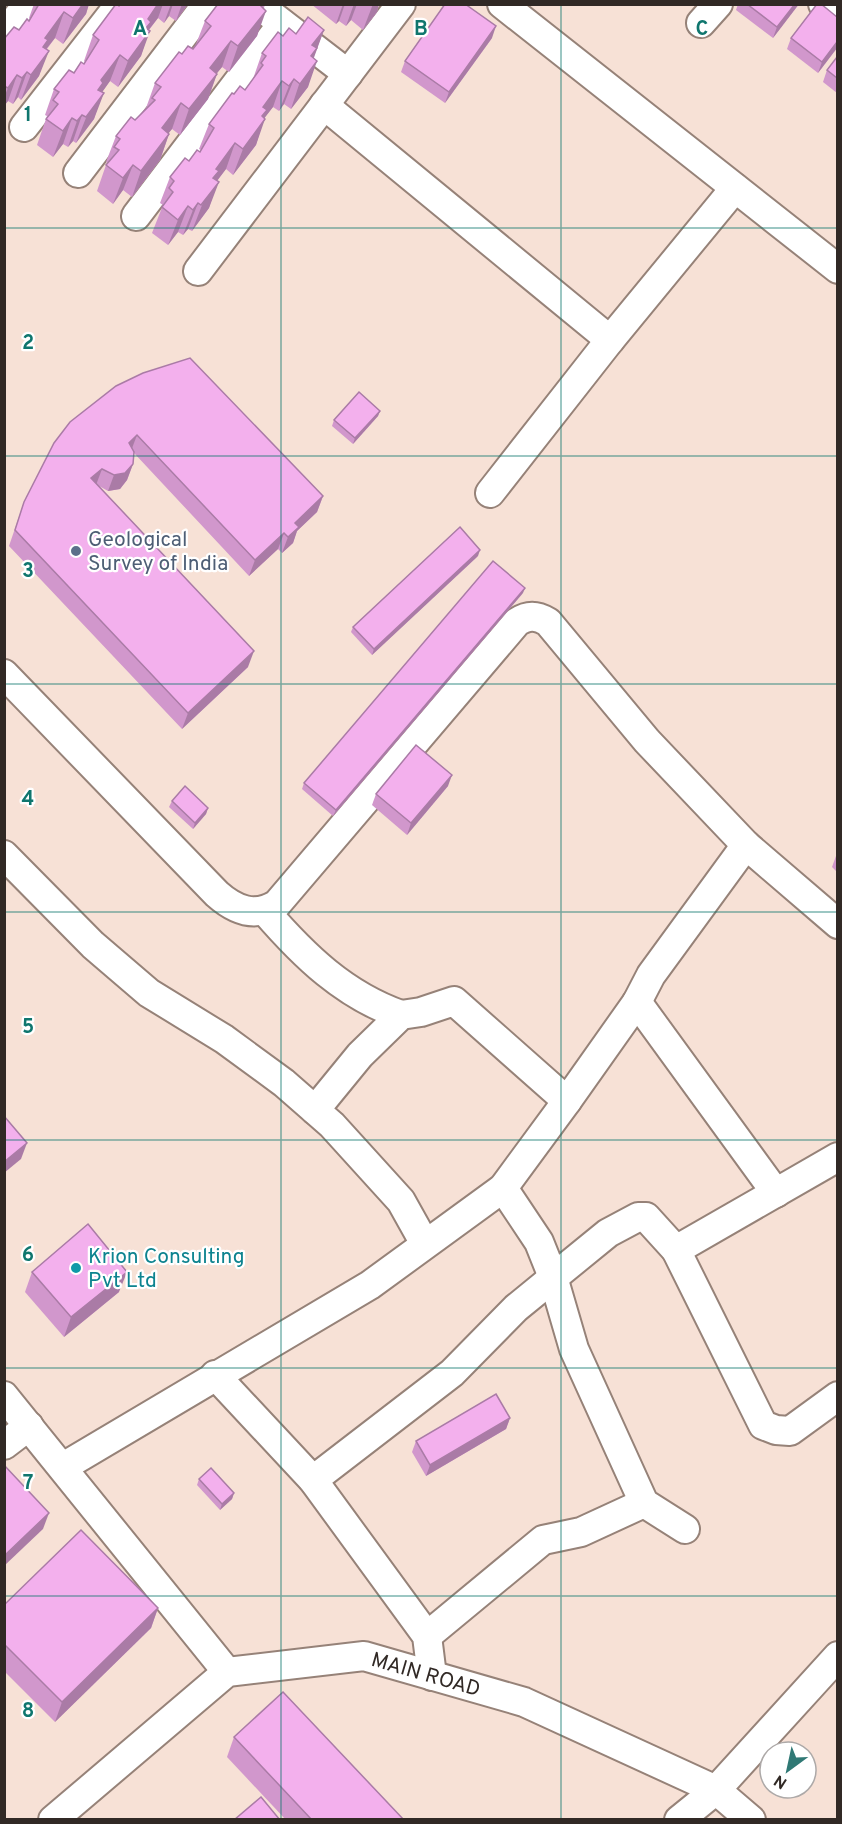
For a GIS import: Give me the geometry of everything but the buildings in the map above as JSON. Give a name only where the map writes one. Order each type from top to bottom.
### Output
[{"type":"street","points":[[4,34],[28,4]]},
{"type":"street","points":[[24,127],[120,4]]},
{"type":"street","points":[[78,173],[207,4]]},
{"type":"street","points":[[257,4],[348,74]]},
{"type":"street","points":[[198,271],[402,4]]},
{"type":"street","points":[[502,4],[837,269]]},
{"type":"street","points":[[823,4],[837,16]]},
{"type":"street","points":[[136,216],[282,24]]},
{"type":"street","points":[[324,105],[610,340]]},
{"type":"street","points":[[490,494],[610,340],[735,188]]},
{"type":"street","points":[[4,674],[224,901],[232,908],[265,911],[277,904],[517,622],[526,617],[538,616],[548,622],[647,741],[746,845],[837,924]]},
{"type":"street","points":[[63,1467],[370,1284],[503,1188],[638,1002],[651,975],[746,845]]},
{"type":"street","points":[[4,855],[93,945],[149,993],[224,1039],[284,1083],[332,1125],[401,1202],[425,1244]]},
{"type":"street","points":[[265,911],[325,974],[374,1005],[401,1015],[421,1012],[454,1001],[567,1101]]},
{"type":"street","points":[[638,1002],[776,1193]]},
{"type":"street","points":[[315,1110],[360,1055],[401,1015]]},
{"type":"street","points":[[676,1250],[837,1157]]},
{"type":"street","points":[[503,1188],[539,1242],[553,1277],[574,1349],[644,1503],[686,1529]]},
{"type":"street","points":[[313,1480],[452,1373],[516,1308],[553,1277],[608,1233],[638,1217],[650,1219],[676,1250],[763,1425],[776,1430],[790,1431],[835,1405]]},
{"type":"street","points":[[215,1375],[313,1480],[427,1636],[432,1676]]},
{"type":"street","points":[[4,1396],[227,1672],[53,1820]]},
{"type":"street","points":[[4,1445],[29,1426]]},
{"type":"street","points":[[427,1636],[543,1540],[581,1532],[644,1503]]},
{"type":"street","name":"MAIN ROAD","points":[[227,1672],[363,1656],[524,1702],[716,1790],[751,1820]]},
{"type":"street","points":[[679,1820],[716,1790],[837,1656]]},
{"type":"place","name":"Geological Survey of India","points":[[76,551]]},
{"type":"place","name":"Krion Consulting Pvt Ltd","points":[[76,1268]]}]
